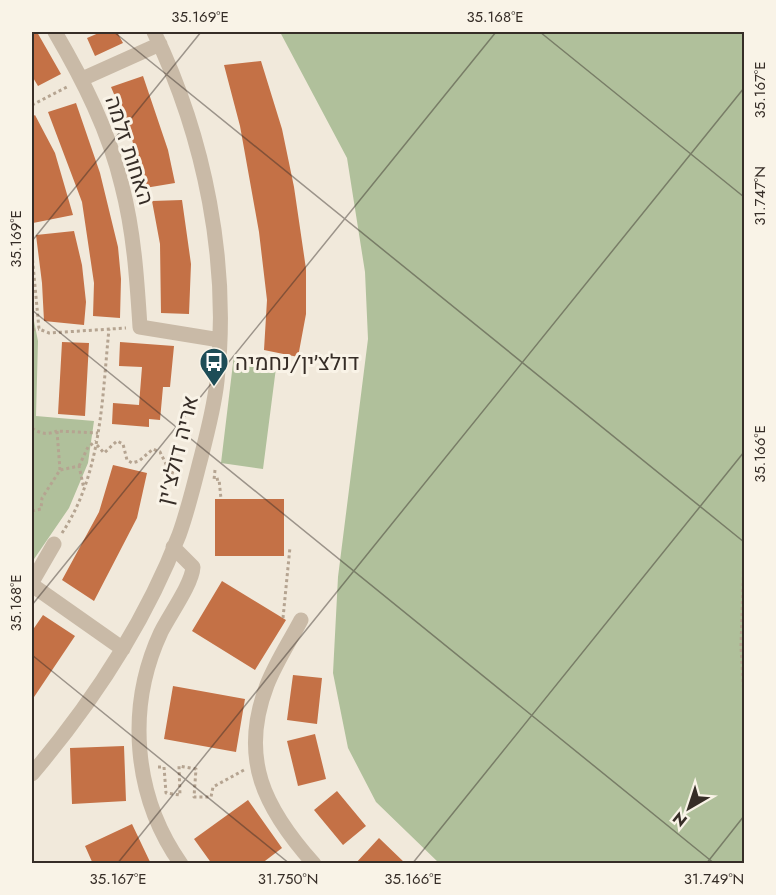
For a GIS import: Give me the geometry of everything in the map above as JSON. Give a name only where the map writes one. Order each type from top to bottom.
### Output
[{"type":"street","name":"האחות זלמה","points":[[55,32],[82,79],[100,120],[122,186],[136,275],[140,327]]},
{"type":"street","points":[[82,79],[157,38]]},
{"type":"street","name":"אריה דולצ'ין","points":[[32,774],[84,706],[123,649],[154,590],[174,547],[196,478],[217,383],[220,340],[215,243],[201,159],[190,122],[157,38]]},
{"type":"street","points":[[140,327],[220,340]]},
{"type":"street","points":[[54,544],[32,583],[123,649]]},
{"type":"street","points":[[174,547],[193,567],[193,577],[178,600],[150,660],[140,705],[139,738],[141,766],[154,818],[167,845],[181,864]]},
{"type":"street","points":[[301,620],[267,683],[258,713],[254,748],[260,780],[276,813],[296,843],[314,864]]},
{"type":"path","points":[[32,105],[82,79]]},
{"type":"path","points":[[32,254],[33,298],[39,329]]},
{"type":"path","points":[[32,330],[39,329],[49,333],[140,327]]},
{"type":"path","points":[[54,544],[69,522],[85,490],[97,442],[109,329]]},
{"type":"path","points":[[32,428],[39,433],[48,434],[57,431],[98,433]]},
{"type":"path","points":[[32,511],[41,509],[42,498],[60,470],[57,431]]},
{"type":"path","points":[[97,442],[104,453],[117,441],[123,444],[128,460],[132,463],[139,461],[153,449],[160,452],[170,472],[196,478]]},
{"type":"path","points":[[85,490],[79,466],[88,447],[97,442]]},
{"type":"path","points":[[60,470],[79,466]]},
{"type":"path","points":[[219,483],[221,499]]},
{"type":"path","points":[[285,593],[290,547]]},
{"type":"path","points":[[744,553],[741,646],[744,698]]},
{"type":"path","points":[[141,766],[164,767],[166,793],[180,795],[179,766],[196,768],[194,797],[211,796],[213,787],[257,762]]},
{"type":"green space","points":[[280,32],[744,32],[744,863],[439,863],[376,802],[348,748],[333,673],[338,577],[368,339],[365,272],[347,158]]},
{"type":"green space","points":[[32,316],[38,341],[36,416],[94,421],[88,463],[69,508],[32,562]]},
{"type":"green space","points":[[234,355],[277,360],[263,469],[221,463]]},
{"type":"building","points":[[32,32],[37,32],[61,74],[38,86],[32,76]]},
{"type":"building","points":[[101,32],[117,32],[123,43],[95,56],[87,38]]},
{"type":"building","points":[[261,61],[282,129],[294,187],[306,269],[306,314],[298,357],[264,350],[267,300],[259,232],[240,126],[224,65]]},
{"type":"building","points":[[143,76],[168,150],[175,183],[145,188],[130,132],[111,87]]},
{"type":"building","points":[[76,103],[100,173],[118,247],[121,279],[120,318],[93,316],[94,283],[82,202],[48,112]]},
{"type":"building","points":[[35,115],[55,153],[73,215],[33,223],[32,117]]},
{"type":"building","points":[[182,200],[191,264],[189,314],[161,313],[160,244],[152,201]]},
{"type":"building","points":[[74,231],[82,265],[86,302],[84,325],[44,321],[36,235]]},
{"type":"building","points":[[62,342],[89,343],[85,416],[58,414]]},
{"type":"building","points":[[120,342],[174,346],[170,387],[163,387],[160,420],[149,419],[149,427],[112,424],[113,403],[139,405],[142,367],[119,366]]},
{"type":"building","points":[[113,465],[147,473],[137,518],[94,601],[62,580],[99,512]]},
{"type":"building","points":[[215,499],[284,499],[284,556],[215,556]]},
{"type":"building","points":[[222,581],[286,620],[255,670],[192,631]]},
{"type":"building","points":[[43,615],[75,636],[32,700],[32,631]]},
{"type":"building","points":[[293,675],[322,678],[317,724],[287,720]]},
{"type":"building","points":[[173,686],[245,699],[236,752],[164,739]]},
{"type":"building","points":[[315,734],[326,779],[298,786],[287,741]]},
{"type":"building","points":[[124,746],[126,801],[72,804],[70,748]]},
{"type":"building","points":[[337,791],[366,826],[343,845],[314,810]]},
{"type":"building","points":[[248,800],[282,848],[261,864],[212,864],[194,839]]},
{"type":"building","points":[[132,824],[151,864],[93,864],[85,846]]},
{"type":"building","points":[[379,838],[406,864],[355,864]]},
{"type":"place","name":"דולצ׳ין/נחמיה","points":[[214,388]]}]
